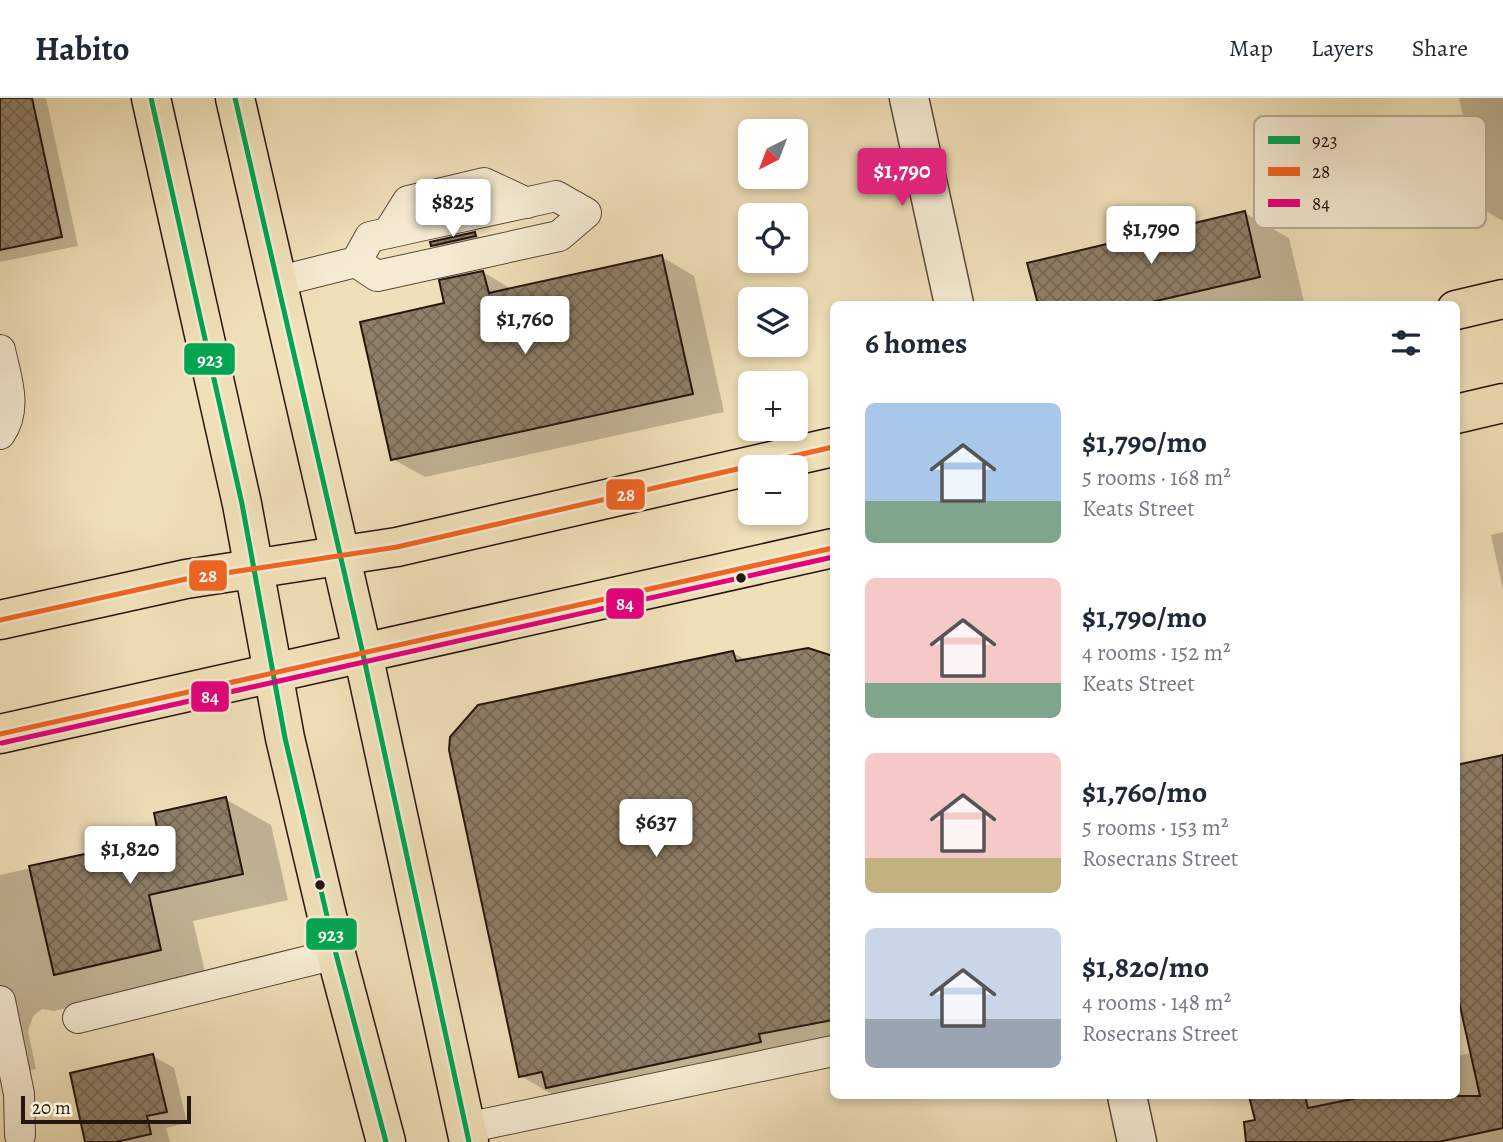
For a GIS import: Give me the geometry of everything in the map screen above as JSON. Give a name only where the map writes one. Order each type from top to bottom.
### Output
[{"type":"main road","points":[[151,98],[242,504],[272,674],[336,954],[386,1142]]},
{"type":"main road","points":[[235,98],[363,654],[468,1135]]},
{"type":"main road","points":[[1460,309],[1503,299]]},
{"type":"main road","points":[[1460,413],[1503,403]]},
{"type":"main road","points":[[0,620],[186,579],[407,545],[830,448]]},
{"type":"main road","points":[[0,734],[830,549]]},
{"type":"street","points":[[909,98],[953,301]]},
{"type":"street","points":[[1128,1099],[1137,1142]]},
{"type":"lane","points":[[276,282],[356,262],[370,237],[556,196],[586,213],[559,236],[377,276],[356,262]]},
{"type":"lane","points":[[0,350],[11,398],[6,425],[0,434]]},
{"type":"lane","points":[[78,1018],[336,954]]},
{"type":"lane","points":[[0,1001],[19,1094],[20,1135]]},
{"type":"lane","points":[[468,1135],[830,1052]]},
{"type":"building","points":[[0,98],[32,98],[62,237],[0,250]]},
{"type":"building","points":[[1245,211],[1260,277],[1156,301],[1037,301],[1027,263]]},
{"type":"building","points":[[475,232],[476,236],[431,246],[430,242]]},
{"type":"building","points":[[662,255],[693,394],[391,460],[360,322],[444,303],[439,280],[483,271],[489,293]]},
{"type":"building","points":[[808,648],[830,655],[830,1021],[759,1034],[761,1042],[546,1088],[542,1072],[519,1077],[449,750],[450,737],[478,705],[733,651],[736,661]]},
{"type":"building","points":[[1503,755],[1503,1128],[1438,1142],[1246,1142],[1244,1122],[1255,1120],[1250,1099],[1306,1099],[1308,1108],[1352,1099],[1460,1099],[1460,1096],[1480,1096],[1460,1006],[1460,764]]},
{"type":"building","points":[[226,797],[243,874],[149,895],[161,950],[54,975],[29,866],[159,838],[154,813]]},
{"type":"building","points":[[153,1054],[167,1112],[147,1116],[151,1134],[116,1142],[85,1142],[70,1073]]},
{"type":"transit line","name":"923","points":[[151,98],[242,504],[285,738],[336,954],[386,1142]]},
{"type":"transit line","name":"923","points":[[235,98],[363,654],[469,1142]]},
{"type":"transit line","name":"28","points":[[0,620],[186,579],[397,547],[830,448]]},
{"type":"transit line","name":"28","points":[[0,734],[830,549]]},
{"type":"transit line","name":"84","points":[[2,743],[830,558]]}]
